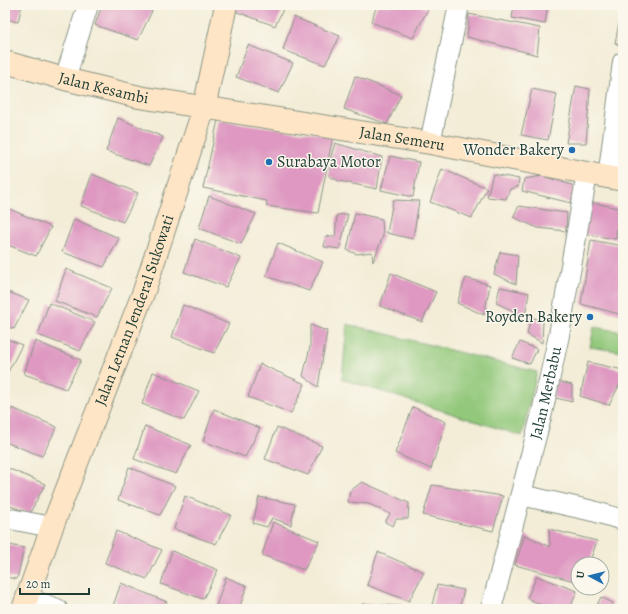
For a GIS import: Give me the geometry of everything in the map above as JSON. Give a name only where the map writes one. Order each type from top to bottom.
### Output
[{"type":"street","points":[[65,80],[88,5]]},
{"type":"street","name":"Jalan Letnan Jenderal Sukowati","points":[[25,603],[52,527],[144,291],[204,108],[226,5]]},
{"type":"street","points":[[430,144],[459,5]]},
{"type":"street","name":"Jalan Kesambi","points":[[5,62],[65,80],[139,97],[204,108]]},
{"type":"street","name":"Jalan Merbabu","points":[[491,609],[542,413],[559,335],[606,177],[623,62]]},
{"type":"street","name":"Jalan Semeru","points":[[204,108],[430,144],[606,177]]},
{"type":"street","points":[[521,495],[593,511],[623,520]]},
{"type":"street","points":[[5,518],[52,527]]},
{"type":"street","points":[[25,603],[57,609]]},
{"type":"green space","points":[[347,324],[537,372],[522,436],[342,379]]},
{"type":"green space","points":[[594,327],[623,332],[623,352],[590,347]]},
{"type":"building","points":[[5,5],[22,5],[18,22],[5,19]]},
{"type":"building","points":[[102,5],[138,5],[152,11],[138,40],[95,25]]},
{"type":"building","points":[[234,5],[285,5],[275,26],[232,10]]},
{"type":"building","points":[[377,5],[419,5],[428,9],[413,38],[371,22]]},
{"type":"building","points":[[514,5],[548,5],[545,24],[512,18]]},
{"type":"building","points":[[623,9],[623,47],[615,43]]},
{"type":"building","points":[[469,14],[540,28],[537,55],[467,37]]},
{"type":"building","points":[[294,17],[340,36],[325,65],[283,50]]},
{"type":"building","points":[[248,45],[293,63],[279,93],[236,77]]},
{"type":"building","points":[[355,76],[401,95],[387,124],[344,109]]},
{"type":"building","points":[[576,86],[590,89],[586,143],[566,143]]},
{"type":"building","points":[[532,89],[557,94],[548,140],[521,135]]},
{"type":"building","points":[[118,118],[163,137],[149,166],[106,151]]},
{"type":"building","name":"Surabaya Motor","points":[[218,120],[333,136],[318,213],[266,206],[267,201],[203,188]]},
{"type":"building","points":[[335,143],[382,157],[377,189],[339,181],[329,176],[331,157]]},
{"type":"building","points":[[390,156],[419,162],[413,197],[381,190]]},
{"type":"building","points":[[442,169],[487,188],[472,218],[430,202]]},
{"type":"building","points":[[92,174],[138,193],[123,222],[81,206]]},
{"type":"building","points":[[493,174],[519,179],[518,187],[510,189],[506,199],[487,197]]},
{"type":"building","points":[[543,176],[575,186],[571,203],[522,191],[524,179]]},
{"type":"building","points":[[209,196],[256,214],[241,244],[199,228]]},
{"type":"building","points":[[393,200],[419,201],[413,239],[387,233]]},
{"type":"building","points":[[590,202],[618,208],[616,239],[583,234]]},
{"type":"building","points":[[519,206],[567,213],[566,231],[538,228],[513,217]]},
{"type":"building","points":[[5,207],[51,227],[36,256],[5,244]]},
{"type":"building","points":[[355,213],[382,219],[383,236],[373,262],[372,252],[357,254],[347,250]]},
{"type":"building","points":[[348,214],[340,249],[324,247],[326,236],[335,237],[337,215]]},
{"type":"building","points":[[74,219],[119,238],[104,267],[62,252]]},
{"type":"building","points":[[195,239],[241,258],[226,287],[184,272]]},
{"type":"building","points":[[591,240],[623,246],[623,315],[581,304]]},
{"type":"building","points":[[278,243],[323,262],[309,291],[266,276]]},
{"type":"building","points":[[500,252],[518,255],[516,284],[494,274]]},
{"type":"building","points":[[66,269],[112,288],[97,317],[55,301]]},
{"type":"building","points":[[391,273],[436,292],[422,322],[380,306]]},
{"type":"building","points":[[466,278],[490,285],[484,315],[457,303]]},
{"type":"building","points":[[500,287],[529,293],[525,316],[496,303]]},
{"type":"building","points":[[5,291],[29,300],[14,329],[5,326]]},
{"type":"building","points":[[49,303],[95,322],[80,351],[38,335]]},
{"type":"building","points":[[183,305],[229,324],[214,353],[172,337]]},
{"type":"building","points":[[531,317],[543,321],[542,343],[527,334]]},
{"type":"building","points":[[310,325],[327,331],[318,387],[303,376],[310,347]]},
{"type":"building","points":[[5,338],[22,345],[7,374],[5,373]]},
{"type":"building","points":[[35,341],[81,360],[66,389],[24,374]]},
{"type":"building","points":[[520,342],[537,349],[530,364],[512,358]]},
{"type":"building","points":[[588,362],[623,370],[623,378],[609,405],[580,396]]},
{"type":"building","points":[[260,364],[305,384],[291,413],[248,397]]},
{"type":"building","points":[[153,372],[199,391],[184,420],[142,404]]},
{"type":"building","points":[[557,381],[572,385],[572,402],[552,397]]},
{"type":"building","points":[[413,407],[446,422],[431,469],[395,453]]},
{"type":"building","points":[[12,408],[57,427],[42,456],[5,442],[5,426]]},
{"type":"building","points":[[214,409],[260,428],[245,457],[203,441]]},
{"type":"building","points":[[145,426],[191,445],[176,474],[134,459]]},
{"type":"building","points":[[277,427],[322,446],[308,475],[265,459]]},
{"type":"building","points":[[5,467],[45,484],[30,513],[5,504]]},
{"type":"building","points":[[129,467],[175,486],[160,515],[118,500]]},
{"type":"building","points":[[362,482],[409,503],[408,519],[396,519],[393,526],[385,522],[390,514],[369,504],[348,502],[350,491]]},
{"type":"building","points":[[432,485],[503,496],[493,531],[423,515]]},
{"type":"building","points":[[185,496],[231,515],[216,544],[174,529]]},
{"type":"building","points":[[259,497],[295,504],[291,525],[272,518],[267,527],[253,523]]},
{"type":"building","points":[[273,522],[319,541],[304,570],[262,555]]},
{"type":"building","points":[[549,529],[597,541],[592,556],[570,556],[570,580],[515,565],[525,535],[550,547]]},
{"type":"building","points":[[116,531],[162,550],[147,579],[105,563]]},
{"type":"building","points":[[5,544],[24,548],[17,579],[5,577]]},
{"type":"building","points":[[172,551],[218,570],[203,599],[161,584]]},
{"type":"building","points":[[378,552],[424,572],[409,601],[367,585]]},
{"type":"building","points":[[537,576],[570,588],[570,596],[575,596],[570,609],[549,609],[527,598]]},
{"type":"building","points":[[226,577],[247,586],[239,609],[215,609]]},
{"type":"building","points":[[121,583],[167,602],[163,609],[112,609]]},
{"type":"building","points":[[437,585],[464,590],[459,609],[431,609]]},
{"type":"building","points":[[601,597],[613,603],[610,609],[595,609]]},
{"type":"building","points":[[362,604],[401,606],[399,609],[359,609]]},
{"type":"place","name":"Wonder Bakery","points":[[572,150]]},
{"type":"place","name":"Surabaya Motor","points":[[269,162]]},
{"type":"place","name":"Royden Bakery","points":[[590,317]]}]
